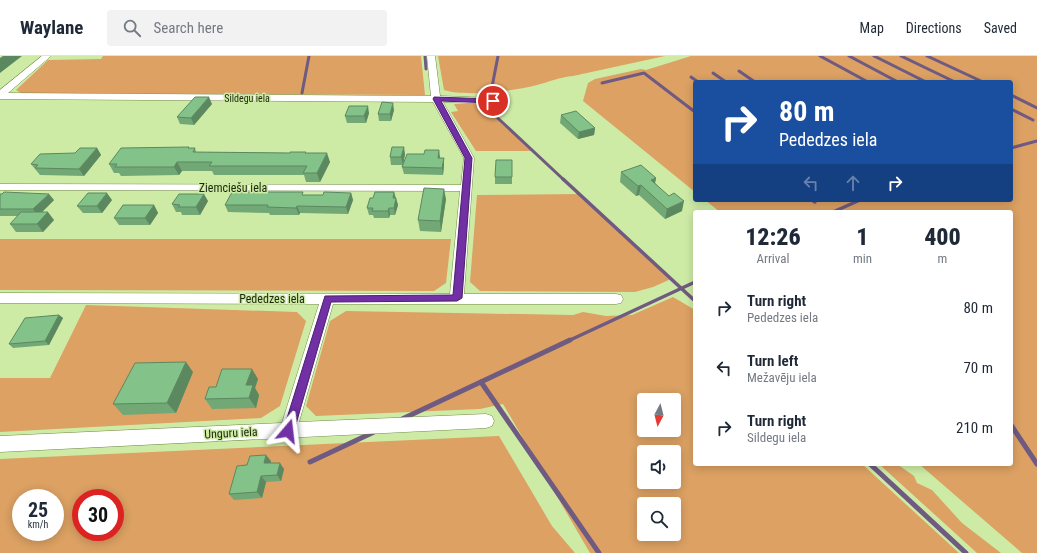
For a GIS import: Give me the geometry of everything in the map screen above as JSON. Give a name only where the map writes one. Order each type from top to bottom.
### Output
[{"type":"street","points":[[0,95],[47,56]]},
{"type":"street","points":[[431,56],[436,99],[469,158],[457,298]]},
{"type":"street","name":"Sildegu iela","points":[[0,95],[436,99],[493,101]]},
{"type":"street","name":"Ziemciešu iela","points":[[0,188],[466,188]]},
{"type":"street","name":"Pededzes iela","points":[[0,298],[616,299]]},
{"type":"street","points":[[288,431],[328,298]]},
{"type":"street","name":"Unguru iela","points":[[0,444],[486,421]]},
{"type":"shaded area","points":[[103,56],[421,56],[425,95],[21,93],[16,90],[48,60],[101,59]]},
{"type":"shaded area","points":[[438,56],[665,56],[564,77],[527,87],[503,91],[465,93],[444,90]]},
{"type":"shaded area","points":[[691,56],[1037,56],[1037,553],[1022,553],[921,466],[1013,466],[1013,210],[718,210],[708,202],[1013,202],[1013,80],[693,80],[693,190],[583,101],[588,83],[595,79],[641,69],[646,70]]},
{"type":"shaded area","points":[[454,104],[483,104],[533,151],[476,151],[451,112],[458,111]]},
{"type":"shaded area","points":[[580,194],[671,279],[653,287],[635,292],[480,291],[470,282],[477,195]]},
{"type":"shaded area","points":[[0,239],[451,239],[446,283],[434,291],[0,290]]},
{"type":"shaded area","points":[[673,297],[693,309],[693,466],[864,466],[959,553],[590,553],[503,404],[480,409],[316,416],[306,406],[330,321],[346,311],[573,315],[583,312],[606,316],[632,315]]},
{"type":"shaded area","points":[[86,305],[297,312],[306,321],[280,406],[261,418],[0,432],[0,378],[50,378]]},
{"type":"shaded area","points":[[499,436],[552,526],[575,553],[0,553],[0,459]]},
{"type":"shaded area","points":[[881,466],[900,466],[914,476],[917,483],[932,490],[962,523],[1001,553],[977,553]]},
{"type":"building","points":[[195,97],[209,97],[191,118],[177,117]]},
{"type":"building","points":[[382,102],[393,103],[390,114],[378,114]]},
{"type":"building","points":[[349,106],[368,106],[364,116],[345,116]]},
{"type":"building","points":[[576,111],[595,128],[579,132],[561,115]]},
{"type":"building","points":[[189,147],[188,148],[195,148],[193,152],[327,153],[317,173],[303,173],[307,166],[209,166],[212,162],[177,162],[174,167],[115,167],[117,164],[109,164],[121,148]]},
{"type":"building","points":[[392,147],[404,147],[401,157],[390,157]]},
{"type":"building","points":[[80,148],[97,148],[79,169],[35,168],[38,165],[31,164],[40,154],[75,153]]},
{"type":"building","points":[[425,150],[439,150],[438,158],[444,158],[442,168],[402,167],[407,154],[424,154]]},
{"type":"building","points":[[496,160],[512,160],[512,177],[495,177]]},
{"type":"building","points":[[641,165],[656,178],[651,180],[669,196],[674,193],[684,201],[667,209],[641,185],[638,186],[621,172]]},
{"type":"building","points":[[424,188],[444,189],[440,221],[418,220]]},
{"type":"building","points":[[4,192],[49,194],[33,209],[0,209],[0,194]]},
{"type":"building","points":[[232,192],[303,192],[302,195],[323,195],[324,192],[351,193],[346,207],[297,206],[296,208],[267,207],[268,205],[225,205]]},
{"type":"building","points":[[375,192],[394,192],[393,198],[396,198],[394,208],[389,208],[388,211],[372,211],[373,208],[367,208],[370,198],[373,198]]},
{"type":"building","points":[[88,193],[107,193],[97,206],[77,206]]},
{"type":"building","points":[[179,194],[204,194],[196,207],[178,207],[180,205],[172,204]]},
{"type":"building","points":[[123,205],[154,205],[145,218],[114,218]]},
{"type":"building","points":[[21,212],[48,212],[37,224],[10,224]]},
{"type":"building","points":[[59,315],[45,341],[9,344],[25,318]]},
{"type":"building","points":[[186,362],[167,403],[113,404],[135,363]]},
{"type":"building","points":[[222,369],[252,369],[246,385],[253,385],[249,398],[205,399],[209,387],[216,387]]},
{"type":"building","points":[[266,455],[264,463],[280,463],[277,475],[261,476],[257,492],[229,494],[237,466],[247,465],[250,456]]},
{"type":"waterway","points":[[302,93],[309,56]]},
{"type":"waterway","points":[[425,56],[426,69]]},
{"type":"waterway","points":[[492,87],[498,56]]},
{"type":"waterway","points":[[820,56],[864,80]]},
{"type":"waterway","points":[[849,56],[894,80]]},
{"type":"waterway","points":[[874,56],[922,80]]},
{"type":"waterway","points":[[901,56],[951,80]]},
{"type":"waterway","points":[[927,56],[979,80]]},
{"type":"waterway","points":[[739,71],[752,80]]},
{"type":"waterway","points":[[602,83],[644,73],[693,110]]},
{"type":"waterway","points":[[713,73],[723,80]]},
{"type":"waterway","points":[[691,77],[695,80]]},
{"type":"waterway","points":[[1013,96],[1037,108]]},
{"type":"waterway","points":[[486,107],[564,180]]},
{"type":"waterway","points":[[1013,110],[1033,120]]},
{"type":"waterway","points":[[1013,147],[1037,141]]},
{"type":"waterway","points":[[563,179],[681,288]]},
{"type":"waterway","points":[[838,210],[856,202]]},
{"type":"waterway","points":[[681,288],[693,283]]},
{"type":"waterway","points":[[568,341],[681,288]]},
{"type":"waterway","points":[[681,288],[693,299]]},
{"type":"waterway","points":[[400,420],[570,340]]},
{"type":"waterway","points":[[481,382],[599,553]]},
{"type":"waterway","points":[[1013,428],[1037,464]]},
{"type":"waterway","points":[[310,462],[374,432]]},
{"type":"waterway","points":[[872,466],[966,553]]},
{"type":"route","points":[[288,431],[328,298],[457,298],[469,158],[436,99],[493,101]]}]
